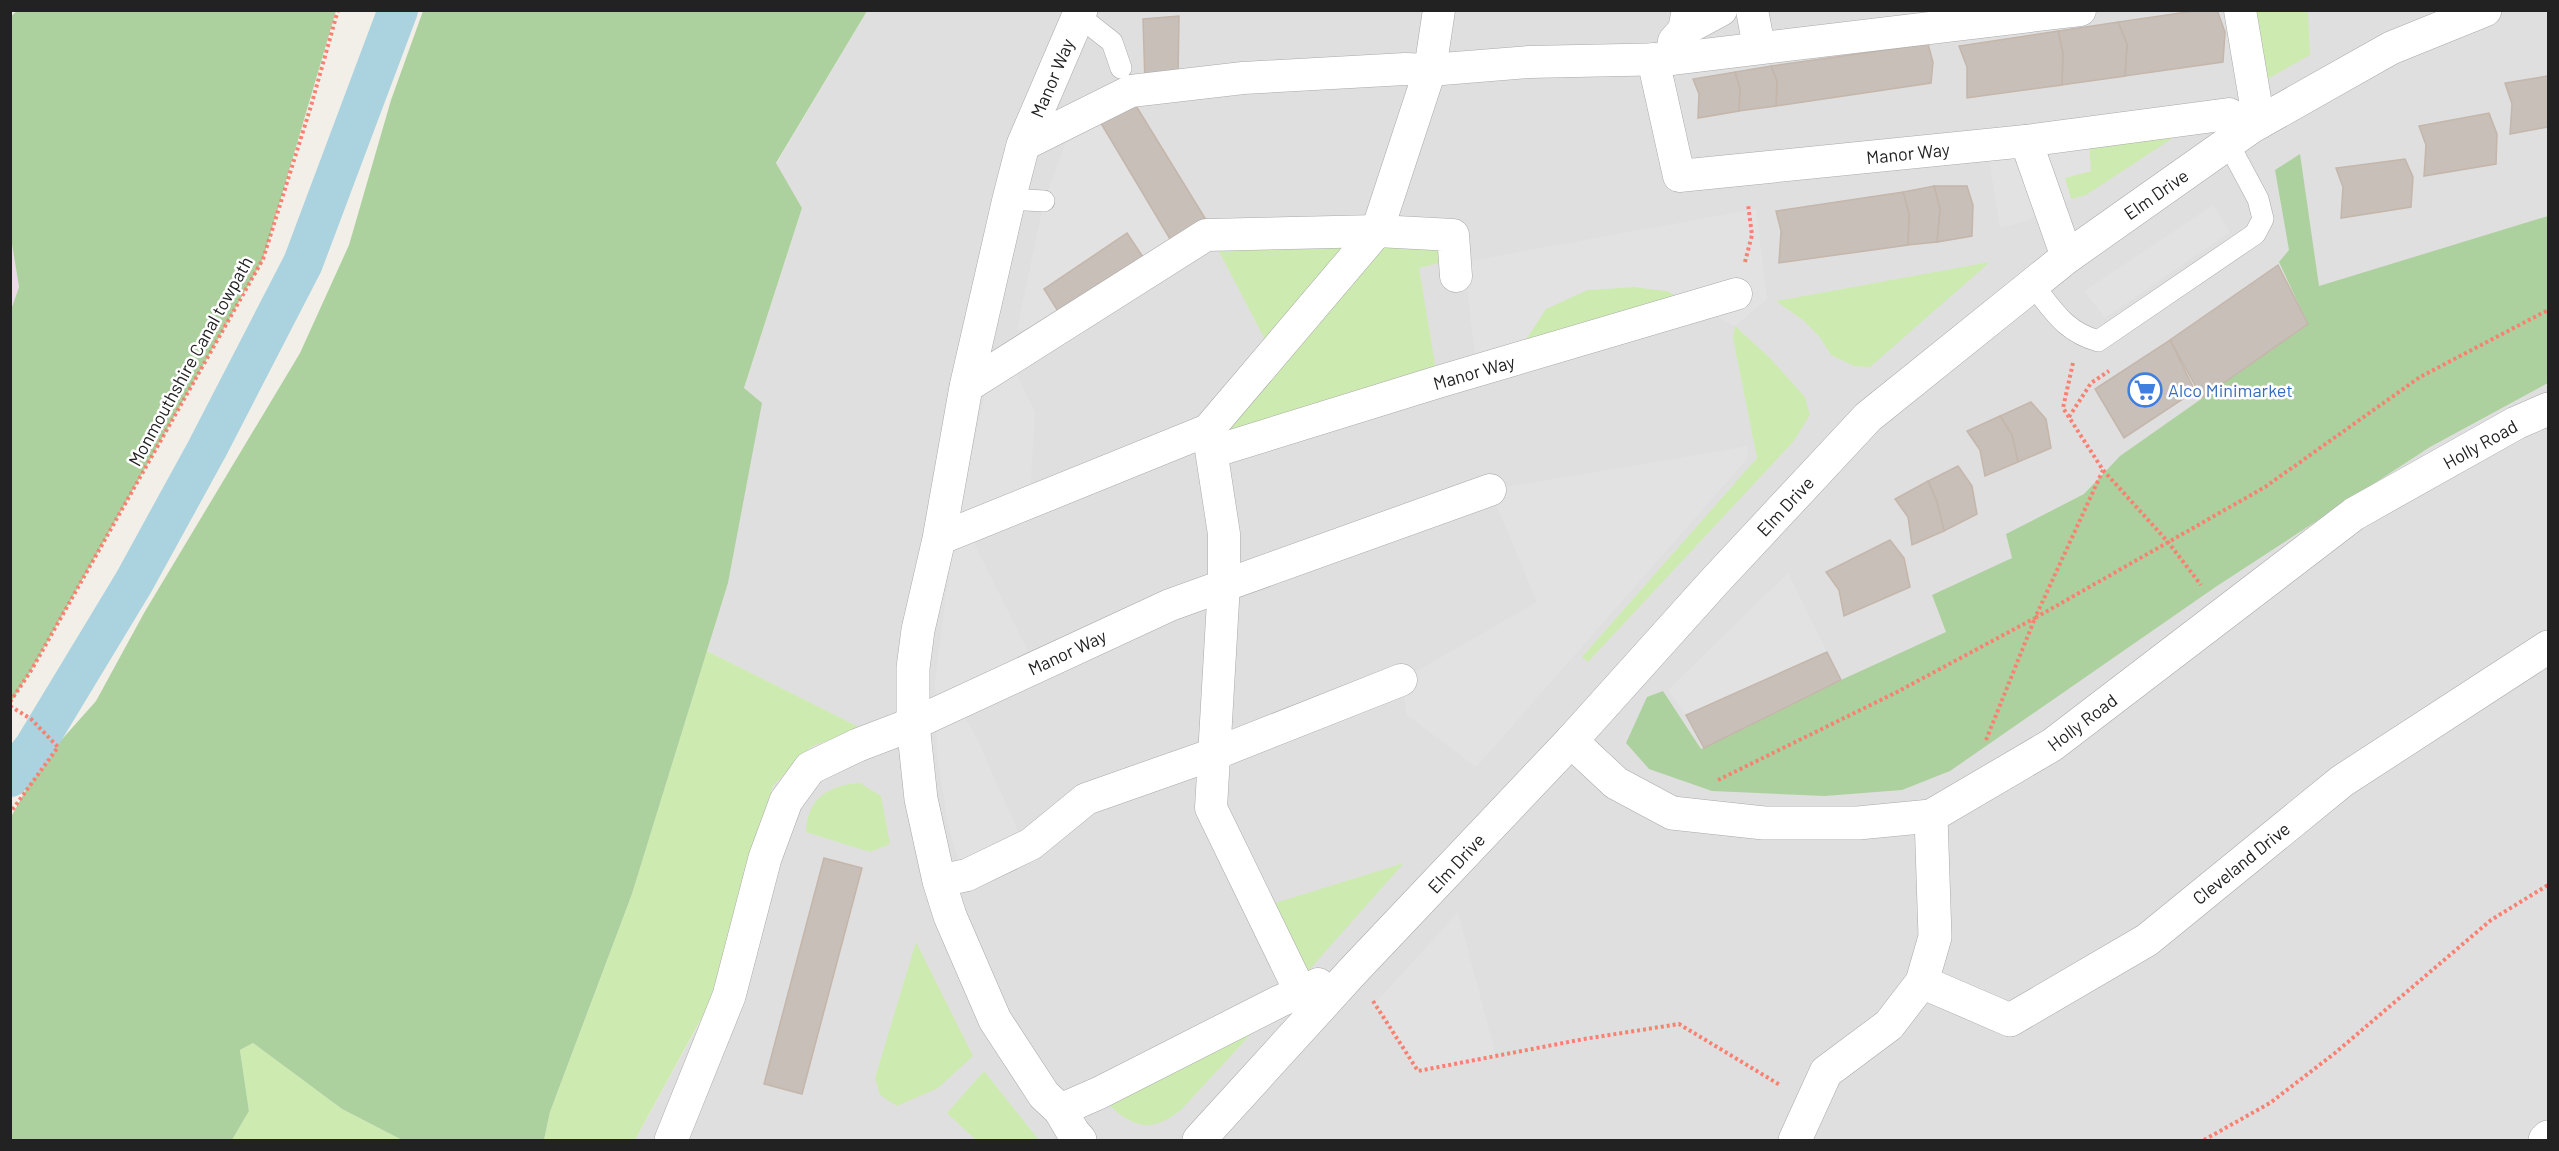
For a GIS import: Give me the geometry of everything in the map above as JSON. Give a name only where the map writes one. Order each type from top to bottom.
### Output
[{"type":"street","name":"Manor Way","points":[[1210,441],[1377,231],[1430,70],[1439,10]]},
{"type":"street","points":[[1662,59],[1686,20],[1721,10]]},
{"type":"street","points":[[1752,10],[1759,47]]},
{"type":"street","name":"Manor Way","points":[[1023,145],[1131,91],[1243,78],[1405,69],[1430,70],[1529,62],[1662,59],[2080,10]]},
{"type":"street","points":[[2240,10],[2246,131]]},
{"type":"street","name":"Elm Drive","points":[[1199,1140],[1868,417],[2067,257],[2246,131],[2391,48],[2485,10]]},
{"type":"street","name":"Manor Way","points":[[1080,13],[1023,145],[1009,199],[966,387],[939,539],[918,630],[913,668],[912,724],[921,799],[939,881],[950,916],[995,1020],[1044,1095],[1060,1110],[1080,1140]]},
{"type":"street","name":"Manor Way","points":[[1662,59],[1679,176],[2026,141],[2229,114],[2246,131]]},
{"type":"street","points":[[2026,141],[2067,257]]},
{"type":"street","points":[[966,387],[1206,235],[1377,231],[1453,235],[1456,276]]},
{"type":"street","name":"Manor Way","points":[[939,539],[1210,441],[1438,382],[1736,294]]},
{"type":"street","name":"Holly Road","points":[[1570,741],[1616,783],[1672,813],[1776,823],[1858,824],[1931,816],[2052,745],[2355,514],[2516,423],[2548,409]]},
{"type":"street","points":[[1210,441],[1224,534],[1224,584],[1211,808],[1300,991]]},
{"type":"street","name":"Manor Way","points":[[912,724],[1170,605],[1490,490]]},
{"type":"street","name":"Cleveland Drive","points":[[1922,982],[2010,1020],[2147,940],[2342,781],[2548,647]]},
{"type":"street","points":[[939,881],[967,875],[1032,844],[1086,799],[1214,754],[1401,680]]},
{"type":"street","points":[[671,1140],[729,996],[765,858],[786,801],[810,768],[858,745],[912,724]]},
{"type":"street","points":[[1796,1140],[1826,1072],[1889,1025],[1922,982],[1935,937],[1931,816]]},
{"type":"street","points":[[1060,1110],[1099,1093],[1300,991],[1353,971]]},
{"type":"street","points":[[2545,1140],[2548,1137]]},
{"type":"lane","points":[[1080,13],[1112,42],[1121,68]]},
{"type":"lane","points":[[2032,284],[2068,328],[2079,336],[2098,341],[2255,234],[2263,219],[2246,131]]},
{"type":"lane","points":[[1009,199],[1044,201]]},
{"type":"path","name":"Monmouthshire Canal towpath","points":[[10,704],[263,260],[338,10]]},
{"type":"path","points":[[1736,294],[1752,235],[1744,169]]},
{"type":"path","points":[[1672,813],[1714,782],[1897,692],[2035,618],[2265,487],[2420,377],[2548,310]]},
{"type":"path","points":[[2079,336],[2063,408],[2103,470],[2168,542],[2223,614]]},
{"type":"path","points":[[1984,744],[2035,618],[2103,470]]},
{"type":"path","points":[[10,704],[31,719],[58,747],[10,813]]},
{"type":"path","points":[[2204,1140],[2270,1103],[2335,1053],[2492,920],[2548,885]]},
{"type":"path","points":[[1353,971],[1418,1071],[1584,1039],[1679,1024],[1812,1104]]},
{"type":"shaded area","points":[[867,11],[2548,11],[2548,1140],[635,1140],[718,989],[745,878],[773,786],[811,747],[860,728],[707,651],[728,583],[744,388],[802,208],[776,164]]},
{"type":"shaded area","points":[[1096,115],[1173,244],[1147,263],[1127,233],[1044,288],[1061,316],[1034,331],[1017,329],[1044,201],[1069,134]]},
{"type":"shaded area","points":[[2089,141],[2091,171],[2065,178],[2071,199],[2027,221],[2000,228],[1988,153]]},
{"type":"shaded area","points":[[2213,205],[2230,232],[2105,318],[2084,291]]},
{"type":"shaded area","points":[[1756,209],[1767,299],[1735,326],[1667,291],[1634,287],[1587,290],[1546,309],[1523,344],[1475,356],[1464,262]]},
{"type":"shaded area","points":[[10,232],[19,287],[11,313],[10,313]]},
{"type":"shaded area","points":[[1014,369],[1035,412],[1030,495],[970,535],[1028,651],[951,693],[977,739],[1021,838],[962,872],[948,825],[937,756],[935,681],[961,503],[988,380]]},
{"type":"shaded area","points":[[1748,446],[1747,459],[1476,767],[1407,715],[1401,680],[1537,602],[1490,490]]},
{"type":"shaded area","points":[[1788,573],[1827,652],[1686,715],[1668,690]]},
{"type":"shaded area","points":[[1458,912],[1496,1056],[1418,1071],[1374,1004]]},
{"type":"green space","points":[[17,11],[336,11],[263,259],[32,669],[11,702],[10,313],[19,287],[10,232],[10,17]]},
{"type":"green space","points":[[423,11],[867,11],[776,163],[802,208],[744,388],[762,403],[728,583],[632,894],[550,1112],[544,1140],[402,1140],[342,1109],[253,1043],[240,1050],[249,1111],[232,1140],[11,1140],[11,817],[40,764],[96,701],[144,613],[300,353],[349,245],[391,100]]},
{"type":"green space","points":[[2247,11],[2308,11],[2310,55],[2255,86]]},
{"type":"green space","points":[[2191,126],[2086,195],[2071,199],[2064,178],[2090,171],[2089,141]]},
{"type":"green space","points":[[2300,154],[2319,286],[2548,216],[2548,383],[2430,447],[2217,586],[1950,771],[1902,790],[1825,796],[1712,791],[1649,769],[1626,743],[1647,697],[1663,691],[1701,749],[1841,680],[1946,632],[1932,595],[2012,558],[2006,534],[2084,494],[2120,456],[2308,324],[2279,262],[2289,250],[2275,170]]},
{"type":"green space","points":[[1210,234],[1453,235],[1455,259],[1419,268],[1438,382],[1212,452],[1272,353]]},
{"type":"green space","points":[[1990,262],[1870,367],[1854,366],[1831,355],[1819,336],[1803,320],[1776,301]]},
{"type":"green space","points":[[1634,287],[1667,291],[1697,306],[1523,344],[1546,309],[1587,290]]},
{"type":"green space","points":[[1735,326],[1769,357],[1805,397],[1810,415],[1793,442],[1588,662],[1582,657],[1757,458],[1733,338]]},
{"type":"green space","points":[[707,651],[861,728],[811,747],[773,786],[745,878],[718,988],[635,1140],[544,1140],[550,1112],[632,894]]},
{"type":"green space","points":[[860,783],[881,796],[890,844],[870,852],[806,832],[810,810],[822,795],[839,787]]},
{"type":"green space","points":[[1404,863],[1301,979],[1272,904]]},
{"type":"green space","points":[[916,942],[973,1056],[938,1088],[897,1106],[880,1095],[875,1078]]},
{"type":"green space","points":[[1273,1010],[1181,1110],[1170,1117],[1152,1125],[1143,1125],[1127,1119],[1108,1104]]},
{"type":"green space","points":[[253,1043],[342,1109],[402,1140],[232,1140],[249,1111],[240,1050]]},
{"type":"green space","points":[[984,1071],[1039,1140],[976,1140],[947,1113]]},
{"type":"building","points":[[2201,10],[2217,10],[2225,32],[2223,62],[2125,76],[2127,44],[2118,22]]},
{"type":"building","points":[[1179,16],[1178,80],[1145,83],[1143,19]]},
{"type":"building","points":[[2118,22],[2127,44],[2125,76],[2062,85],[2063,53],[2058,31]]},
{"type":"building","points":[[2058,31],[2063,53],[2062,85],[1967,98],[1967,67],[1959,46]]},
{"type":"building","points":[[1928,44],[1933,62],[1931,83],[1776,106],[1777,81],[1771,66]]},
{"type":"building","points":[[1771,66],[1777,81],[1776,106],[1739,111],[1740,89],[1735,72]]},
{"type":"building","points":[[1735,72],[1740,89],[1739,111],[1698,118],[1699,94],[1693,79]]},
{"type":"building","points":[[2548,76],[2548,127],[2510,134],[2512,104],[2505,83]]},
{"type":"building","points":[[1130,96],[1208,223],[1173,244],[1096,115]]},
{"type":"building","points":[[2489,113],[2497,134],[2496,164],[2424,176],[2426,145],[2419,126]]},
{"type":"building","points":[[2405,159],[2413,177],[2411,207],[2341,218],[2343,187],[2336,168]]},
{"type":"building","points":[[1934,186],[1967,186],[1973,205],[1972,236],[1937,242],[1940,209]]},
{"type":"building","points":[[1934,186],[1940,209],[1937,242],[1908,245],[1909,214],[1903,192]]},
{"type":"building","points":[[1903,192],[1909,214],[1908,245],[1779,263],[1781,231],[1776,211]]},
{"type":"building","points":[[1127,233],[1147,263],[1061,316],[1044,289]]},
{"type":"building","points":[[2278,265],[2308,324],[2202,398],[2170,340]]},
{"type":"building","name":"Alco Minimarket","points":[[2170,340],[2195,391],[2124,438],[2095,389]]},
{"type":"building","points":[[2031,402],[2046,419],[2051,448],[2018,462],[2012,435],[2000,416]]},
{"type":"building","points":[[2000,416],[2012,435],[2018,462],[1985,476],[1980,450],[1967,431]]},
{"type":"building","points":[[1958,466],[1972,486],[1977,514],[1944,531],[1937,502],[1928,481]]},
{"type":"building","points":[[1928,481],[1937,502],[1944,531],[1912,545],[1908,517],[1895,499]]},
{"type":"building","points":[[1890,540],[1904,558],[1910,587],[1844,616],[1839,590],[1826,572]]},
{"type":"building","points":[[1827,652],[1841,680],[1704,748],[1686,715]]},
{"type":"building","points":[[824,858],[862,868],[802,1094],[764,1084]]},
{"type":"waterway","points":[[10,777],[33,749],[134,582],[207,449],[303,263],[398,10]]},
{"type":"place","name":"Alco Minimarket","points":[[2145,390]]}]
